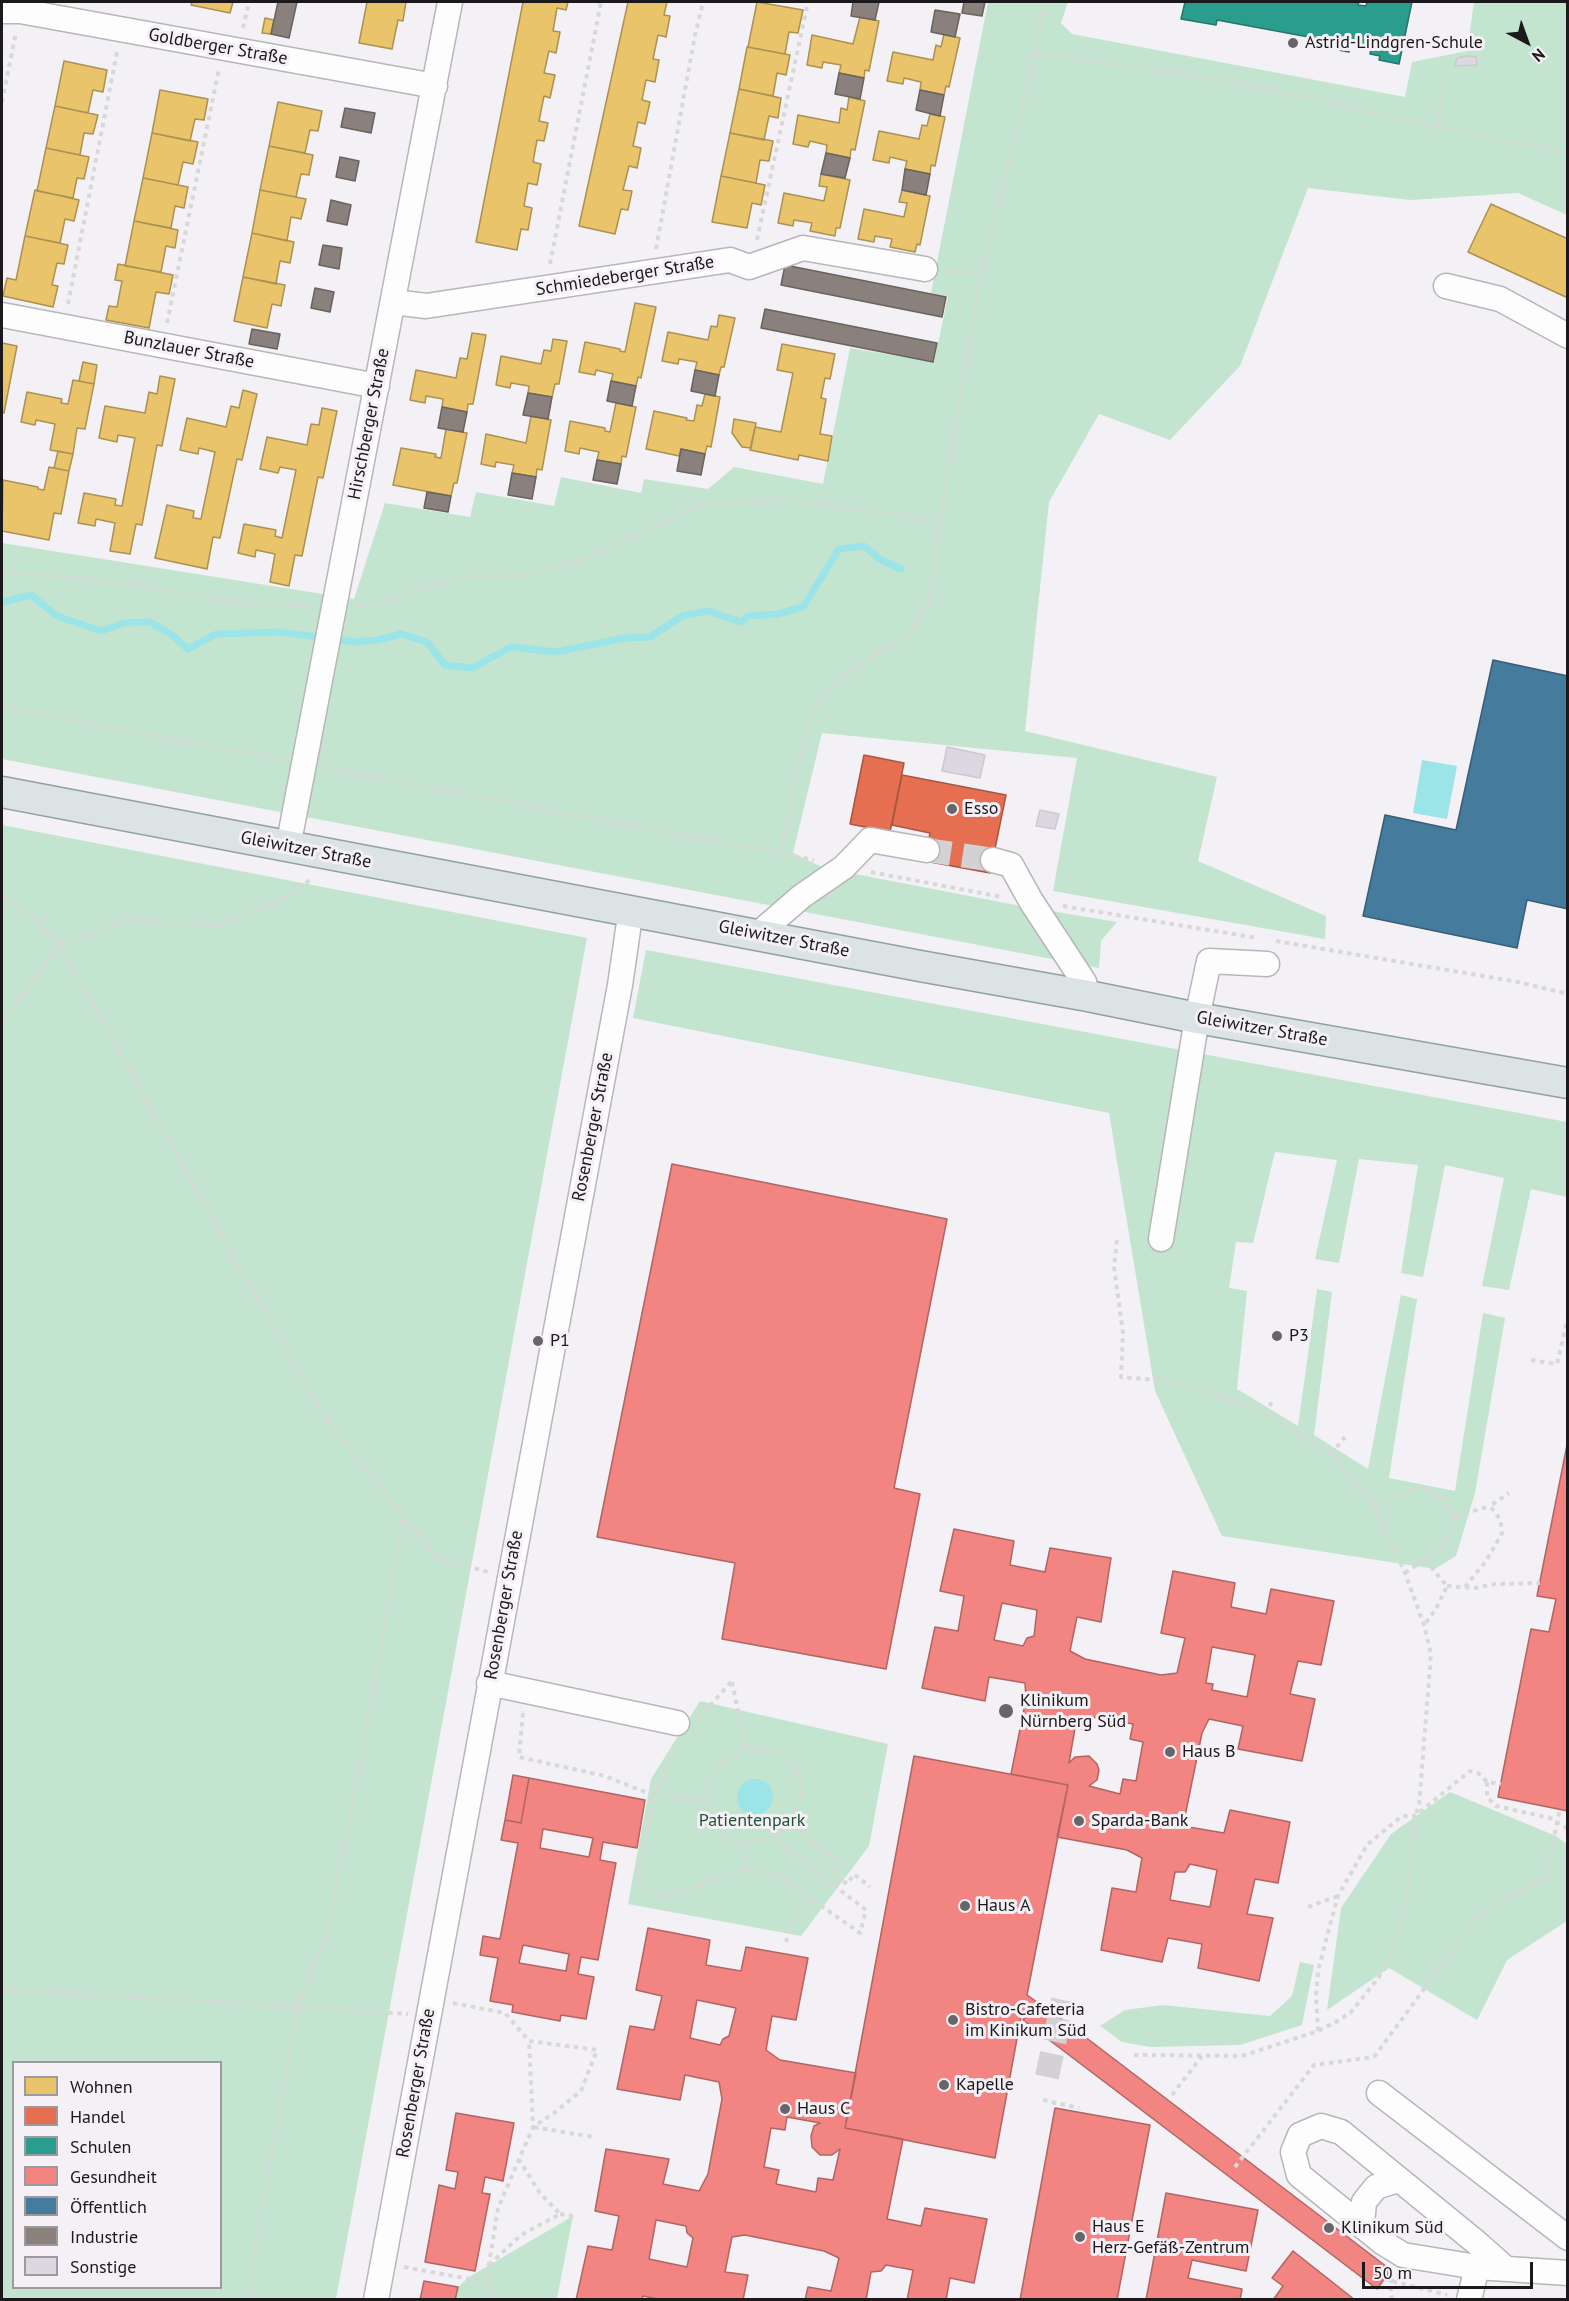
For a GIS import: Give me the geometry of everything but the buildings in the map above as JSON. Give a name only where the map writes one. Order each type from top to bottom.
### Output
[{"type":"main road","name":"Gleiwitzer Straße","points":[[2,792],[631,909],[1197,1018],[1568,1083]]},
{"type":"street","name":"Hirschberger Straße","points":[[288,847],[450,2]]},
{"type":"street","name":"Goldberger Straße","points":[[11,11],[435,86]]},
{"type":"street","points":[[749,267],[803,248],[925,269]]},
{"type":"street","name":"Schmiedeberger Straße","points":[[393,302],[426,306],[730,260],[749,267]]},
{"type":"street","points":[[1446,286],[1500,299],[1568,336]]},
{"type":"street","name":"Bunzlauer Straße","points":[[2,315],[377,386]]},
{"type":"street","points":[[758,934],[802,896],[844,867],[870,840],[927,850]]},
{"type":"street","points":[[993,860],[1011,865],[1031,901],[1077,969],[1088,996]]},
{"type":"street","name":"Rosenberger Straße","points":[[376,2300],[508,1578],[620,985],[631,909]]},
{"type":"street","points":[[1161,1239],[1197,1018],[1209,961],[1267,964]]},
{"type":"street","points":[[489,1683],[686,1727]]},
{"type":"street","points":[[1379,2093],[1568,2238]]},
{"type":"street","points":[[1504,2268],[1477,2243],[1341,2132],[1321,2126],[1300,2135],[1293,2152],[1299,2175],[1382,2242],[1403,2255],[1477,2267],[1568,2273]]},
{"type":"street","points":[[1362,2225],[1364,2202],[1376,2187],[1398,2180]]},
{"type":"street","points":[[1470,2299],[1477,2267]]},
{"type":"path","points":[[244,28],[249,2]]},
{"type":"path","points":[[545,288],[602,2]]},
{"type":"path","points":[[652,271],[703,2]]},
{"type":"path","points":[[749,267],[760,233],[808,2]]},
{"type":"path","points":[[780,854],[809,716],[834,681],[905,637],[928,603],[981,273],[1035,53],[1044,2]]},
{"type":"path","points":[[2,102],[11,11]]},
{"type":"path","points":[[63,327],[122,30]]},
{"type":"path","points":[[163,345],[223,47]]},
{"type":"path","points":[[1035,53],[1238,82],[1437,127],[1568,153]]},
{"type":"path","points":[[1437,127],[1443,87]]},
{"type":"path","points":[[925,269],[981,273]]},
{"type":"path","points":[[2,570],[144,585],[330,628],[367,605],[462,578],[522,576],[589,556],[705,503],[794,500],[940,521]]},
{"type":"path","points":[[2,707],[844,867],[1031,901],[1518,982],[1568,994]]},
{"type":"path","points":[[2,1024],[59,945],[126,920],[221,926],[299,891],[332,855]]},
{"type":"path","points":[[2,896],[40,922],[59,945],[320,1408],[435,1557],[508,1578]]},
{"type":"path","points":[[1117,1240],[1114,1267],[1123,1333],[1121,1377],[1167,1381],[1205,1391],[1268,1415],[1331,1454],[1375,1506],[1405,1574],[1424,1625],[1431,1654],[1419,1806],[1415,1816],[1408,1886],[1398,1937],[1379,1977],[1350,2012],[1318,2031],[1242,2056],[1134,2055]]},
{"type":"path","points":[[1531,1360],[1557,1364],[1568,1317]]},
{"type":"path","points":[[1268,1415],[1272,1398]]},
{"type":"path","points":[[1331,1454],[1345,1437]]},
{"type":"path","points":[[1375,1506],[1388,1497],[1421,1486],[1443,1500],[1454,1516]]},
{"type":"path","points":[[1454,1516],[1490,1506],[1509,1493]]},
{"type":"path","points":[[1465,1587],[1486,1561],[1502,1533],[1500,1519],[1490,1506]]},
{"type":"path","points":[[250,2300],[252,2265],[297,2007],[327,1933],[356,1787],[403,1516]]},
{"type":"path","points":[[1405,1574],[1443,1547],[1454,1516]]},
{"type":"path","points":[[1425,1560],[1447,1586],[1475,1588],[1495,1584],[1540,1583]]},
{"type":"path","points":[[1424,1625],[1436,1609],[1447,1586]]},
{"type":"path","points":[[746,1748],[731,1682],[686,1727],[671,1755],[655,1796],[637,1875],[644,1890],[659,1898],[746,1869],[778,1876],[861,1933],[866,1910],[772,1838]]},
{"type":"path","points":[[525,1692],[519,1757],[605,1776],[655,1796],[707,1799]]},
{"type":"path","points":[[746,1748],[769,1750],[786,1755],[801,1778],[801,1796],[791,1823],[772,1838],[745,1845],[729,1839],[714,1822],[707,1807],[707,1784],[716,1765],[746,1748]]},
{"type":"path","points":[[1318,2031],[1316,1996],[1318,1971],[1338,1896],[1367,1845],[1402,1816],[1415,1816],[1470,1771],[1478,1773],[1487,1782],[1501,1784]]},
{"type":"path","points":[[1487,1782],[1487,1797],[1496,1806],[1550,1818],[1568,1829]]},
{"type":"path","points":[[1235,2167],[1314,2065],[1374,2057],[1477,1917],[1545,1878],[1560,1809]]},
{"type":"path","points":[[791,1823],[841,1863],[833,1873],[840,1879],[847,1884],[854,1874],[870,1887]]},
{"type":"path","points":[[745,1845],[746,1869]]},
{"type":"path","points":[[786,1942],[792,1916],[809,1896]]},
{"type":"path","points":[[1308,1907],[1338,1896]]},
{"type":"path","points":[[2,1989],[297,2007],[430,2007],[505,2013],[530,2041],[534,2127],[498,2208],[486,2282],[494,2300]]},
{"type":"path","points":[[530,2041],[597,2050],[581,2091],[534,2127]]},
{"type":"path","points":[[1172,2095],[1203,2056]]},
{"type":"path","points":[[1043,2100],[1079,2108]]},
{"type":"path","points":[[534,2127],[594,2137]]},
{"type":"path","points":[[519,2160],[540,2193],[560,2214]]},
{"type":"path","points":[[489,2265],[521,2235],[560,2214],[573,2216]]},
{"type":"path","points":[[383,2263],[486,2282]]},
{"type":"path","points":[[1384,2279],[1470,2299]]},
{"type":"green space","points":[[988,2],[1068,2],[1061,23],[1072,34],[1405,97],[1412,62],[1467,51],[1474,2],[1567,2],[1567,215],[1518,193],[1410,200],[1308,188],[1240,366],[1170,440],[1099,414],[1049,502],[1025,731],[1217,777],[1198,861],[1326,916],[1325,939],[1053,891],[1077,758],[822,733],[793,853],[824,868],[1117,922],[1101,941],[1099,968],[2,759],[2,543],[354,599],[385,503],[470,517],[476,492],[554,506],[561,477],[641,493],[644,479],[708,489],[734,467],[823,484],[850,348],[934,362],[948,297],[931,293]]},
{"type":"green space","points":[[2,825],[587,938],[336,2299],[2,2299]]},
{"type":"green space","points":[[646,950],[1567,1122],[1567,1197],[1531,1189],[1509,1290],[1482,1286],[1504,1178],[1445,1165],[1423,1277],[1401,1273],[1418,1165],[1359,1159],[1339,1263],[1315,1259],[1337,1160],[1275,1152],[1253,1243],[1236,1242],[1229,1288],[1247,1291],[1237,1389],[1298,1426],[1317,1289],[1332,1292],[1314,1435],[1368,1469],[1401,1295],[1417,1299],[1389,1478],[1455,1491],[1483,1313],[1505,1318],[1475,1493],[1456,1556],[1435,1569],[1222,1536],[1155,1391],[1109,1113],[633,1018]]},
{"type":"green space","name":"Patientenpark","points":[[700,1701],[888,1744],[869,1846],[801,1936],[628,1904],[651,1779]]},
{"type":"green space","points":[[1450,1792],[1556,1836],[1567,1844],[1567,1921],[1507,1960],[1477,2020],[1389,1968],[1327,2010],[1341,1908],[1391,1834]]},
{"type":"green space","points":[[1300,1962],[1314,1965],[1302,2025],[1240,2045],[1150,2047],[1122,2042],[1100,2026],[1125,2010],[1163,2005],[1270,2016],[1292,1996]]},
{"type":"green space","points":[[573,2216],[557,2299],[455,2300],[458,2287],[469,2277]]},
{"type":"water","points":[[1422,760],[1457,766],[1447,819],[1413,813]]},
{"type":"water","points":[[755,1779],[768,1784],[773,1797],[768,1810],[755,1815],[742,1810],[737,1797],[742,1784]]},
{"type":"waterway","points":[[2,602],[31,595],[57,616],[101,631],[124,623],[150,622],[172,635],[188,649],[216,634],[280,632],[354,642],[377,640],[401,634],[427,642],[445,665],[472,668],[511,647],[556,652],[624,638],[650,637],[682,616],[708,611],[741,622],[748,616],[777,614],[803,607],[839,549],[864,546],[881,560],[901,569]]},
{"type":"tunnel","points":[[927,850],[993,860]]},
{"type":"tunnel","points":[[1047,2077],[1063,2000]]},
{"type":"place","name":"Astrid-Lindgren-Schule","points":[[1293,43]]},
{"type":"place","name":"Esso","points":[[952,809]]},
{"type":"place","name":"P3","points":[[1277,1336]]},
{"type":"place","name":"P1","points":[[538,1341]]},
{"type":"place","name":"Klinikum Nürnberg Süd","points":[[1006,1711]]},
{"type":"place","name":"Haus B","points":[[1170,1752]]},
{"type":"place","name":"Sparda-Bank","points":[[1079,1821]]},
{"type":"place","name":"Haus A","points":[[965,1906]]},
{"type":"place","name":"Bistro-Cafeteria im Kinikum Süd","points":[[953,2020]]},
{"type":"place","name":"Kapelle","points":[[944,2085]]},
{"type":"place","name":"Haus C","points":[[785,2109]]},
{"type":"place","name":"Klinikum Süd","points":[[1329,2228]]},
{"type":"place","name":"Haus E Herz-Gefäß-Zentrum","points":[[1080,2237]]}]
